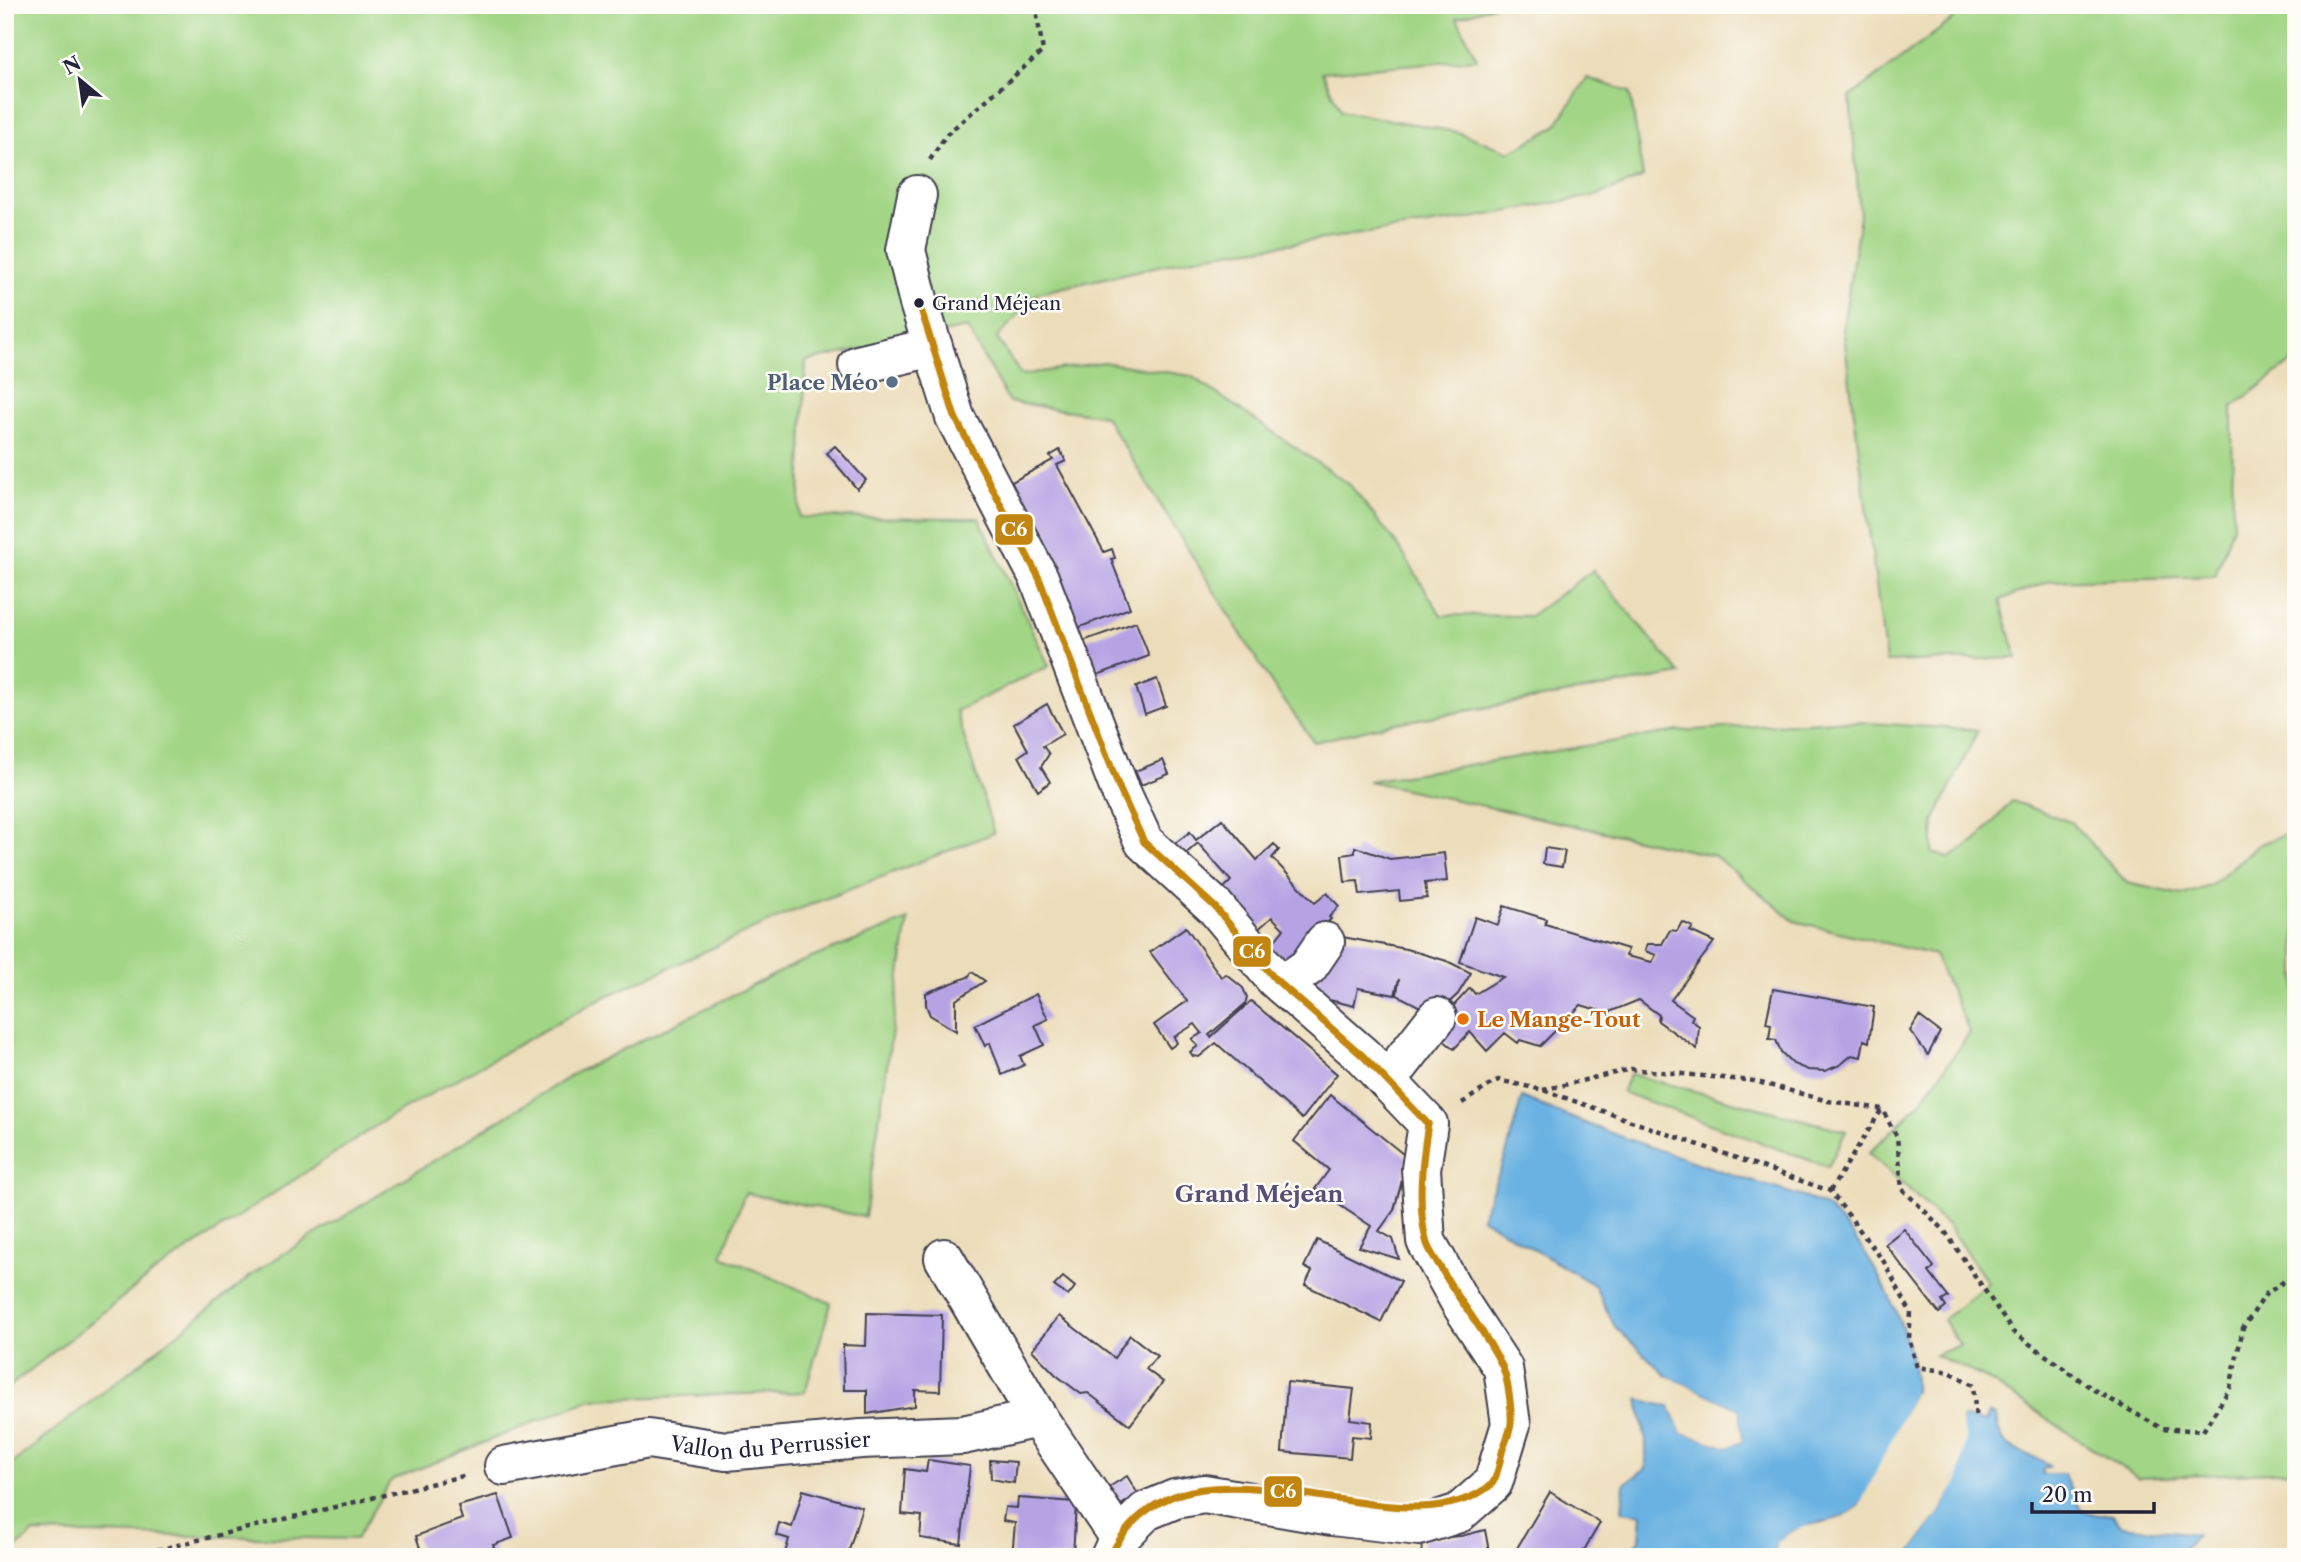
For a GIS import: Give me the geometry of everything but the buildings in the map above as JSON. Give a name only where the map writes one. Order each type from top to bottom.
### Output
[{"type":"street","points":[[917,195],[906,250],[955,417],[1039,578],[1120,790],[1144,842],[1214,907],[1282,985],[1387,1081],[1428,1124],[1421,1169],[1426,1241],[1461,1304],[1503,1368],[1511,1423],[1493,1483],[1460,1513],[1419,1526],[1332,1516],[1204,1494],[1174,1499],[1146,1511],[1114,1547],[944,1258]]},
{"type":"street","points":[[858,365],[933,346]]},
{"type":"street","points":[[1282,985],[1308,967],[1325,942]]},
{"type":"street","points":[[1387,1081],[1437,1017]]},
{"type":"street","name":"Vallon du Perrussier","points":[[504,1466],[648,1439],[726,1451],[862,1439],[963,1435],[1038,1418]]},
{"type":"path","points":[[917,195],[922,174],[947,134],[1043,51],[1037,16],[1031,5]]},
{"type":"path","points":[[1543,1090],[1631,1069],[1754,1081],[1828,1101],[1882,1109]]},
{"type":"path","points":[[1428,1124],[1498,1080],[1543,1090],[1830,1191],[1884,1262],[1911,1313],[1909,1338],[1917,1367],[1950,1372],[1973,1385],[1976,1420]]},
{"type":"path","points":[[1830,1191],[1882,1109]]},
{"type":"path","points":[[1882,1109],[1897,1138],[1902,1189],[1944,1230],[2013,1332],[2094,1390],[2161,1428],[2203,1431],[2230,1388],[2243,1328],[2266,1294],[2296,1273]]},
{"type":"path","points":[[128,1557],[504,1466]]},
{"type":"green space","points":[[5,5],[1496,5],[1457,18],[1477,59],[1322,72],[1341,111],[1457,132],[1510,152],[1555,127],[1587,78],[1630,92],[1643,177],[1599,195],[1455,221],[1208,255],[1038,293],[997,338],[1021,375],[1103,362],[1191,376],[1350,485],[1399,547],[1441,615],[1530,616],[1593,570],[1681,674],[1390,724],[1314,742],[1272,684],[1105,416],[1009,402],[967,328],[806,361],[799,517],[979,518],[1049,666],[956,711],[994,833],[789,913],[596,1001],[388,1118],[156,1271],[5,1390]]},
{"type":"green space","points":[[1972,5],[2296,5],[2296,359],[2232,407],[2233,526],[2215,576],[2049,581],[2000,600],[2017,658],[1886,662],[1843,328],[1860,215],[1850,97]]},
{"type":"green space","points":[[1837,721],[1978,730],[1934,821],[1932,853],[1949,858],[1976,841],[2012,801],[2071,822],[2127,883],[2183,895],[2210,886],[2258,845],[2296,830],[2296,1471],[2138,1478],[1985,1378],[1935,1355],[1960,1345],[1943,1320],[1988,1283],[1948,1226],[1869,1153],[1918,1105],[1970,1033],[1934,955],[1794,921],[1715,856],[1368,781],[1678,731]]},
{"type":"green space","points":[[908,920],[865,1217],[745,1193],[722,1256],[831,1303],[805,1392],[592,1399],[391,1480],[356,1539],[34,1533],[5,1557],[5,1469],[261,1268],[577,1072],[796,964]]},
{"type":"green space","points":[[1630,1074],[1846,1131],[1828,1167],[1622,1092]]},
{"type":"water","points":[[1522,1097],[1634,1141],[1813,1201],[1828,1209],[1844,1226],[1875,1269],[1899,1320],[1908,1346],[1914,1393],[1879,1473],[1856,1509],[1846,1515],[1794,1531],[1777,1545],[1774,1557],[1626,1557],[1640,1540],[1642,1514],[1622,1511],[1624,1484],[1646,1469],[1646,1441],[1638,1399],[1670,1407],[1682,1432],[1728,1447],[1742,1441],[1739,1410],[1667,1376],[1615,1327],[1594,1285],[1481,1218],[1505,1158]]},
{"type":"water","points":[[1989,1413],[1996,1416],[1998,1428],[2007,1444],[2049,1464],[2050,1467],[2043,1468],[2042,1474],[2063,1474],[2081,1510],[2098,1515],[2113,1514],[2122,1526],[2197,1534],[2178,1557],[1907,1557],[1941,1509],[1957,1475],[1962,1456],[1961,1417],[1985,1422]]},
{"type":"pier","points":[[1667,1376],[1739,1410],[1742,1441],[1728,1447],[1682,1432],[1670,1404],[1684,1429],[1728,1444],[1739,1439],[1736,1412],[1668,1380]]},
{"type":"pier","points":[[1914,1393],[1918,1393],[1895,1446],[1861,1510],[1839,1524],[1802,1530],[1786,1539],[1780,1545],[1778,1557],[1774,1557],[1777,1543],[1784,1536],[1801,1527],[1838,1521],[1859,1507]]},
{"type":"pier","points":[[1964,1413],[1966,1417],[1961,1418],[1966,1439],[1958,1481],[1936,1517],[1907,1557],[1903,1557],[1955,1480],[1962,1439],[1958,1417]]},
{"type":"transit line","name":"C6","points":[[919,303],[955,417],[1039,578],[1120,790],[1144,842],[1215,907],[1275,979],[1363,1056],[1428,1124]]},
{"type":"transit line","name":"C6","points":[[1110,1557],[1143,1513],[1187,1492],[1238,1487],[1404,1507],[1452,1503],[1492,1484],[1511,1424],[1508,1386],[1496,1354],[1427,1244],[1421,1196],[1428,1124]]},
{"type":"place","name":"Grand Méjean","points":[[919,303]]},
{"type":"place","name":"Place Méo","points":[[892,382]]},
{"type":"place","name":"Le Mange-Tout","points":[[1463,1019]]},
{"type":"district","name":"Grand Méjean","points":[[1259,1194]]}]
